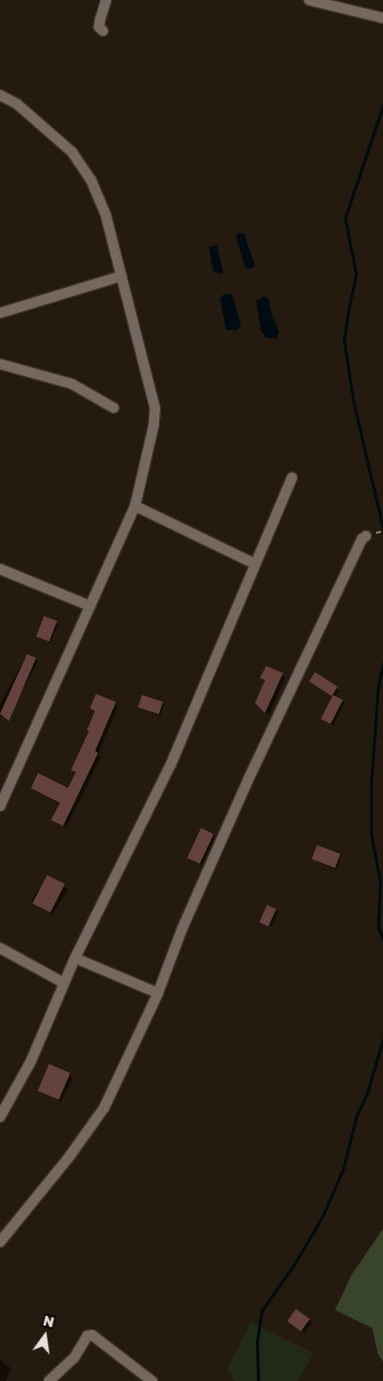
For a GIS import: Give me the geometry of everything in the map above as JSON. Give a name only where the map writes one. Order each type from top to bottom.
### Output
[{"type":"street","points":[[102,31],[99,27],[106,0]]},
{"type":"street","points":[[309,0],[383,18]]},
{"type":"street","points":[[0,95],[17,104],[72,152],[92,180],[106,216],[155,408],[154,424],[135,506],[0,806]]},
{"type":"street","points":[[0,313],[122,276]]},
{"type":"street","points":[[0,364],[72,384],[114,408]]},
{"type":"street","points":[[0,1117],[32,1061],[75,958],[171,764],[292,478]]},
{"type":"street","points":[[135,506],[255,564]]},
{"type":"street","points":[[0,1242],[69,1157],[104,1108],[158,993],[182,929],[248,780],[362,539],[366,536]]},
{"type":"street","points":[[0,569],[90,606]]},
{"type":"street","points":[[0,948],[64,983]]},
{"type":"street","points":[[75,958],[158,993]]},
{"type":"street","points":[[49,1381],[74,1358],[87,1336],[92,1335],[152,1381]]},
{"type":"green space","points":[[383,1229],[383,1362],[378,1354],[372,1328],[335,1310],[352,1274]]},
{"type":"green space","points":[[251,1322],[314,1353],[297,1381],[235,1381],[227,1369]]},
{"type":"shaded area","points":[[244,233],[255,266],[251,269],[245,267],[236,236],[237,234]]},
{"type":"shaded area","points":[[217,245],[223,273],[219,274],[213,271],[209,247]]},
{"type":"shaded area","points":[[224,294],[232,294],[241,326],[236,330],[226,330],[220,299]]},
{"type":"shaded area","points":[[264,296],[269,299],[272,316],[279,332],[277,338],[266,338],[261,331],[256,301]]},
{"type":"building","points":[[44,616],[57,621],[49,642],[36,637]]},
{"type":"building","points":[[27,654],[36,658],[9,721],[0,714]]},
{"type":"building","points":[[266,666],[283,673],[265,713],[255,703],[265,680],[260,678]]},
{"type":"building","points":[[315,672],[338,687],[332,696],[309,681]]},
{"type":"building","points":[[96,694],[116,702],[95,751],[98,753],[63,826],[51,820],[60,803],[31,788],[38,773],[68,788],[76,772],[71,770],[89,731],[87,730],[95,711],[90,708]]},
{"type":"building","points":[[142,695],[163,702],[159,714],[138,707]]},
{"type":"building","points":[[333,695],[343,700],[331,724],[321,719]]},
{"type":"building","points":[[201,828],[214,834],[200,864],[187,858]]},
{"type":"building","points":[[317,845],[340,854],[335,868],[312,859]]},
{"type":"building","points":[[47,875],[65,884],[50,913],[32,904]]},
{"type":"building","points":[[267,905],[276,909],[268,926],[259,922]]},
{"type":"building","points":[[49,1064],[70,1073],[59,1100],[38,1091]]},
{"type":"building","points":[[296,1309],[310,1319],[301,1331],[287,1321]]},
{"type":"waterway","points":[[383,105],[345,218],[356,274],[344,341],[353,400],[383,529]]},
{"type":"waterway","points":[[383,663],[378,686],[371,784],[371,834],[380,881],[378,927],[383,939]]},
{"type":"waterway","points":[[258,1381],[257,1341],[262,1310],[295,1263],[322,1217],[343,1169],[356,1117],[367,1093],[383,1039]]}]
